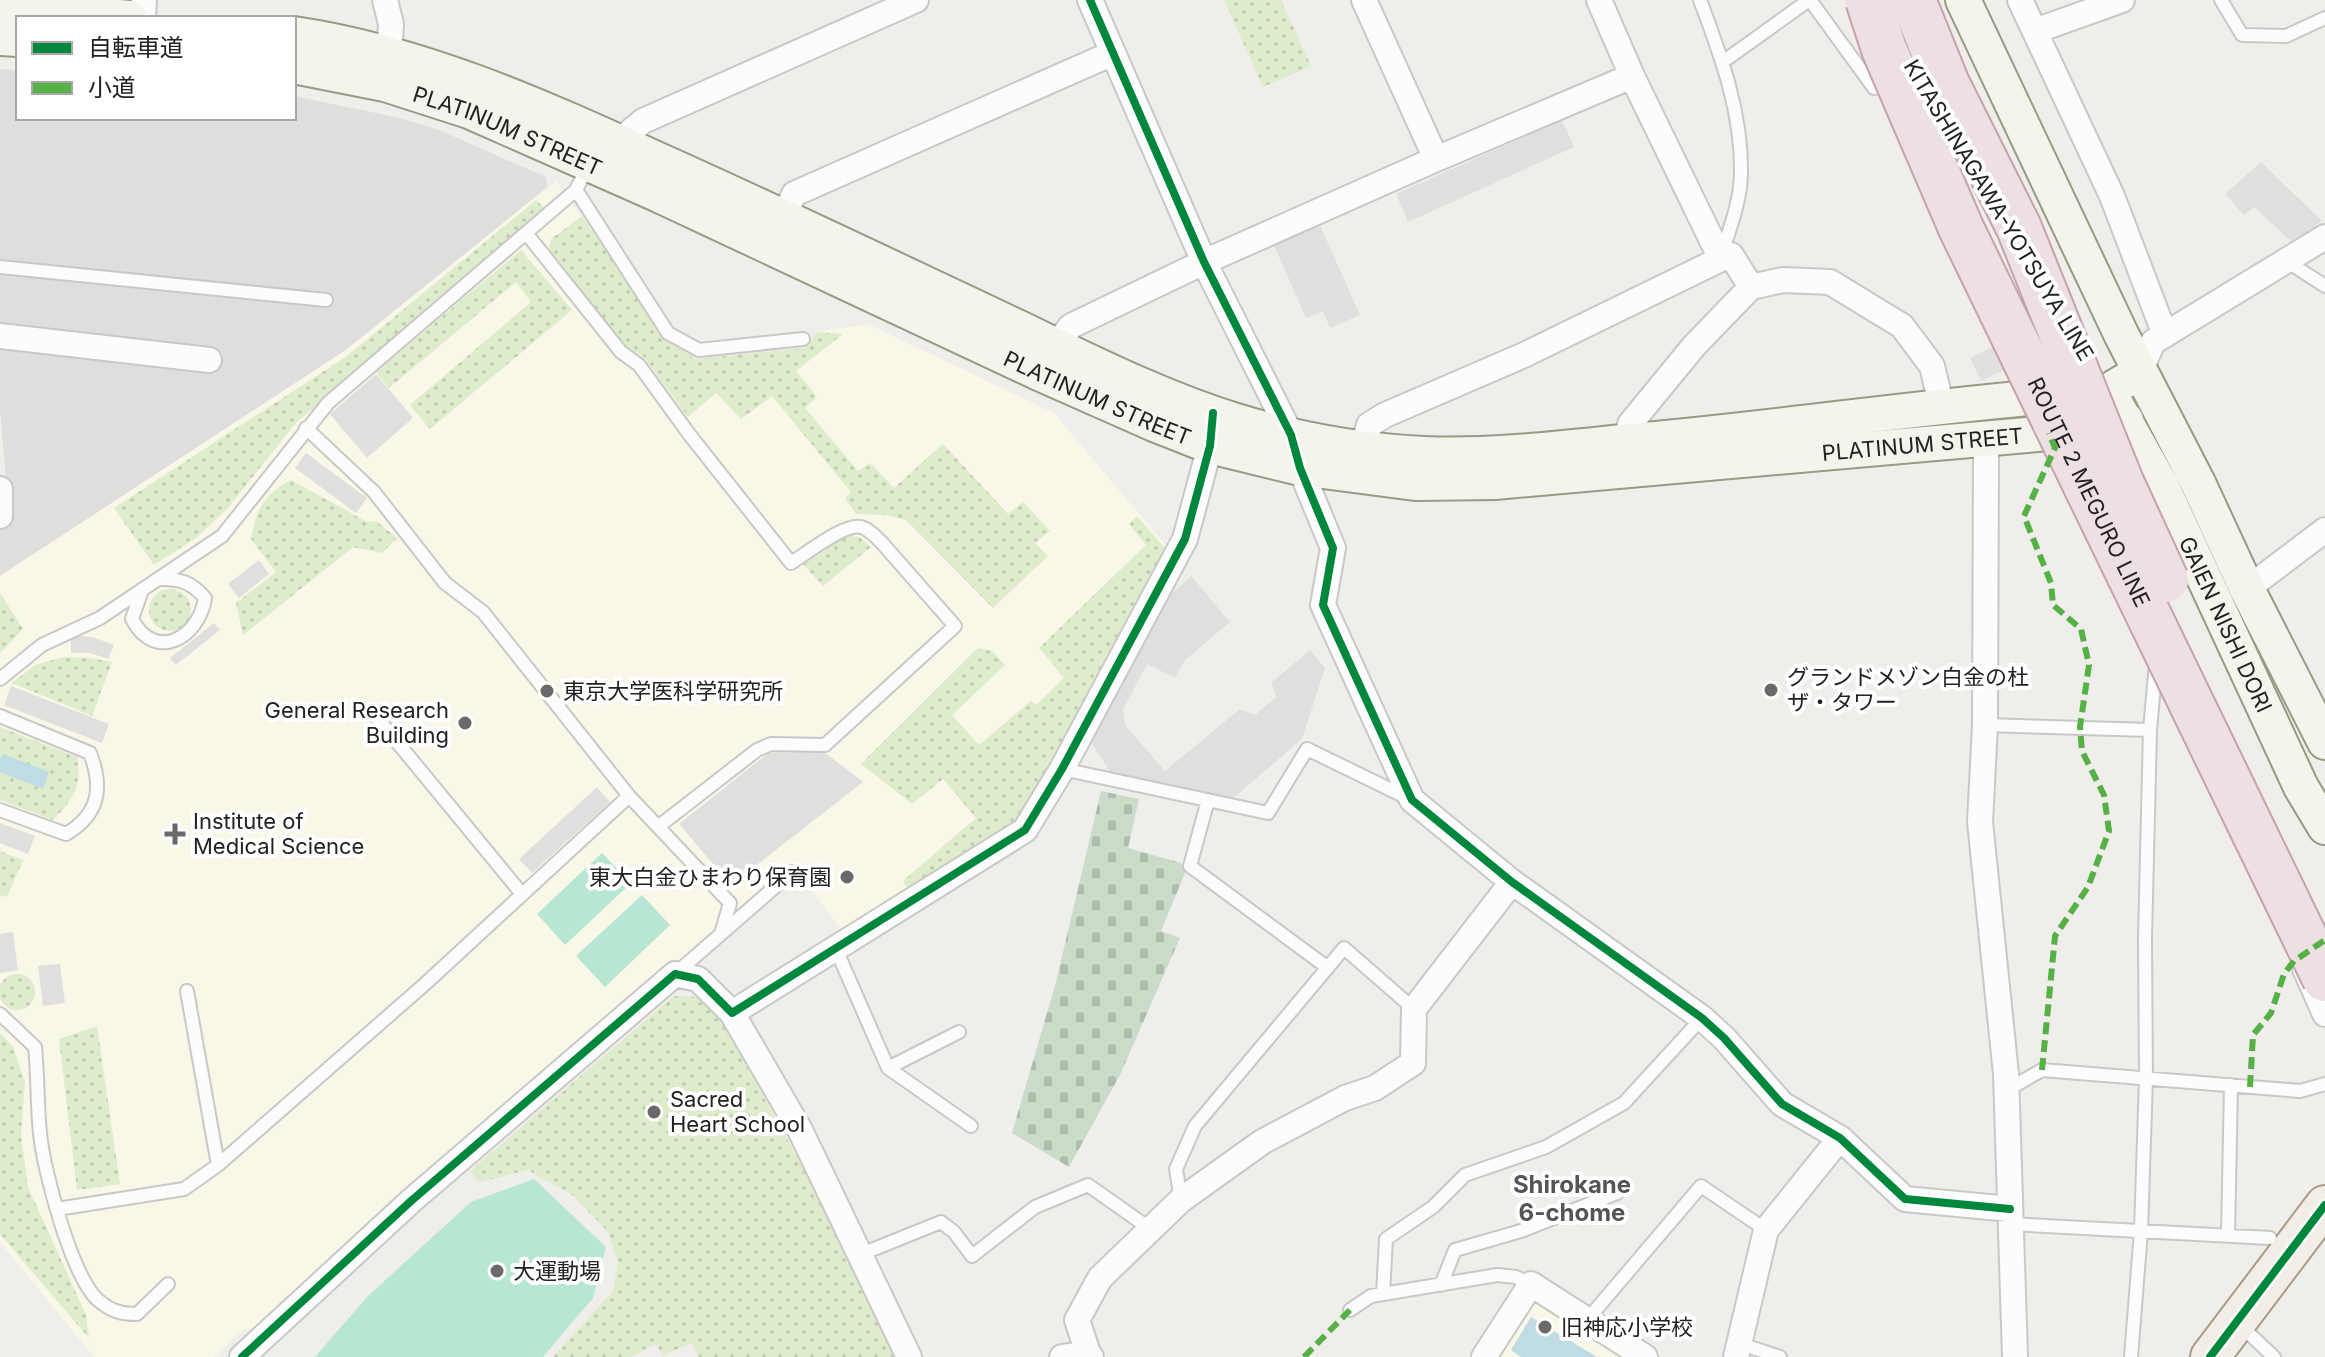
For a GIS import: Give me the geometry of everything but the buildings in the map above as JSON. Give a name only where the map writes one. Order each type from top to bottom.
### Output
[{"type":"highway","name":"ROUTE 2 MEGURO LINE","points":[[1870,0],[1884,49],[1961,228],[2325,979]]},
{"type":"highway","name":"ROUTE 2 MEGURO LINE","points":[[1913,0],[1947,84],[2019,228],[2141,527],[2325,911]]},
{"type":"main road","name":"KITASHINAGAWA-YOTSUYA LINE","points":[[1870,0],[2126,420]]},
{"type":"main road","name":"KITASHINAGAWA-YOTSUYA LINE","points":[[1963,0],[2140,372]]},
{"type":"main road","points":[[0,7],[106,16]]},
{"type":"main road","name":"PLATINUM STREET","points":[[296,34],[335,40],[388,69]]},
{"type":"main road","name":"PLATINUM STREET","points":[[296,66],[388,69],[478,81],[597,166],[1039,373],[1212,430],[1300,468],[1415,483],[1495,482],[2088,429],[2126,420]]},
{"type":"main road","name":"PLATINUM STREET","points":[[597,166],[784,217],[1056,345],[1212,430],[1291,435],[1422,454],[1497,453],[2108,391],[2140,372]]},
{"type":"main road","points":[[2126,420],[2140,372]]},
{"type":"main road","name":"GAIEN NISHI DORI","points":[[2140,372],[2325,742]]},
{"type":"main road","name":"GAIEN NISHI DORI","points":[[2126,420],[2161,485],[2301,787],[2325,827]]},
{"type":"main road","points":[[2210,1357],[2237,1321],[2283,1240],[2325,1205]]},
{"type":"street","points":[[388,69],[391,24],[386,0],[392,0]]},
{"type":"street","points":[[597,166],[643,121],[916,0]]},
{"type":"street","points":[[1090,0],[1204,262],[1291,435],[1300,468],[1333,548],[1323,605],[1412,800],[1512,882],[1702,1018],[1724,1038],[1782,1104],[1840,1138],[1905,1199],[2010,1217]]},
{"type":"street","points":[[1364,0],[1436,159]]},
{"type":"street","points":[[1599,0],[1632,76],[1721,259]]},
{"type":"street","points":[[2020,0],[2112,196],[2165,335]]},
{"type":"street","points":[[2035,31],[2122,0]]},
{"type":"street","points":[[784,217],[794,194],[1113,53]]},
{"type":"street","points":[[1056,345],[1071,326],[1204,262],[1632,76]]},
{"type":"street","points":[[2140,372],[2153,342],[2325,237]]},
{"type":"street","points":[[1363,447],[1369,425],[1385,415],[1524,355],[1721,259],[1731,255],[1751,287]]},
{"type":"street","points":[[1627,442],[1630,424],[1694,346],[1751,287],[1783,280],[1830,282],[1902,326],[1932,366],[1942,408]]},
{"type":"street","points":[[0,336],[209,360]]},
{"type":"street","points":[[732,1013],[1025,830],[1062,769],[1185,539],[1212,430]]},
{"type":"street","points":[[1972,440],[1979,443],[1986,454],[1985,725],[1980,822],[2007,1090],[2015,1357]]},
{"type":"street","points":[[2055,448],[2325,1014]]},
{"type":"street","points":[[0,489],[0,516]]},
{"type":"street","points":[[2247,589],[2325,530]]},
{"type":"street","points":[[1062,1357],[1090,1355],[1077,1320],[1100,1278],[1181,1200],[1262,1142],[1345,1098],[1375,1088],[1413,1063],[1414,1009],[1512,882]]},
{"type":"street","points":[[242,1357],[411,1201],[675,974],[698,979],[732,1013],[800,1130],[909,1357]]},
{"type":"street","points":[[1737,1350],[1766,1230],[1840,1138]]},
{"type":"street","points":[[1484,1357],[1531,1284],[1645,1357]]},
{"type":"lane","points":[[1700,0],[1724,61],[1734,98],[1741,174],[1721,259]]},
{"type":"lane","points":[[1724,61],[1809,0],[1874,88],[1905,82]]},
{"type":"lane","points":[[2221,0],[2242,35],[2286,36],[2325,18]]},
{"type":"lane","points":[[0,679],[42,645],[100,618],[222,536],[328,403],[526,233],[597,166],[668,333],[699,350],[803,339]]},
{"type":"lane","points":[[526,233],[621,352],[639,365],[791,563],[847,528],[860,527],[882,543],[955,626],[825,745],[771,744],[757,750],[659,826]]},
{"type":"lane","points":[[2288,262],[2325,286]]},
{"type":"lane","points":[[0,267],[326,300]]},
{"type":"lane","points":[[306,428],[374,492],[445,583],[483,612],[629,796],[730,903],[721,934]]},
{"type":"lane","points":[[141,591],[132,619],[139,632],[151,642],[163,644],[177,639],[193,627],[203,612],[205,598],[195,586],[179,579],[161,579]]},
{"type":"lane","points":[[2131,1357],[2141,1231],[2150,730],[2157,660]]},
{"type":"lane","points":[[374,714],[522,894]]},
{"type":"lane","points":[[0,716],[90,753],[99,776],[98,794],[92,808],[80,826],[66,834],[0,810]]},
{"type":"lane","points":[[1985,725],[2150,730]]},
{"type":"lane","points":[[1062,769],[1268,813],[1307,749],[1412,800]]},
{"type":"lane","points":[[57,1209],[184,1189],[218,1165],[425,984],[629,796]]},
{"type":"lane","points":[[1208,800],[1190,866],[1328,968]]},
{"type":"lane","points":[[675,974],[792,872]]},
{"type":"lane","points":[[835,947],[888,1068],[971,1126]]},
{"type":"lane","points":[[1181,1200],[1176,1169],[1195,1126],[1344,948],[1414,1009]]},
{"type":"lane","points":[[187,991],[218,1165]]},
{"type":"lane","points":[[0,1014],[35,1047],[40,1136],[57,1209],[63,1233],[95,1298],[116,1313],[137,1314],[168,1284]]},
{"type":"lane","points":[[1383,1294],[1386,1239],[1433,1207],[1465,1175],[1546,1147],[1624,1103],[1702,1018]]},
{"type":"lane","points":[[888,1068],[959,1032]]},
{"type":"lane","points":[[2007,1090],[2042,1070],[2300,1091],[2325,1084]]},
{"type":"lane","points":[[2228,1236],[2231,1085]]},
{"type":"lane","points":[[859,1255],[941,1222],[954,1232],[972,1256],[1035,1207],[1088,1185],[1149,1228]]},
{"type":"lane","points":[[1587,1320],[1701,1186],[1766,1230]]},
{"type":"lane","points":[[1441,1285],[1455,1250],[1521,1231],[1617,1193]]},
{"type":"lane","points":[[2010,1217],[2141,1231],[2283,1240]]},
{"type":"lane","points":[[1350,1310],[1371,1296],[1497,1275],[1516,1277],[1531,1284]]},
{"type":"lane","points":[[2237,1321],[2274,1357]]},
{"type":"lane","points":[[1737,1350],[1780,1357]]},
{"type":"shaded area","points":[[0,69],[16,70],[16,120],[296,120],[296,96],[400,118],[439,130],[546,177],[547,187],[346,350],[0,576],[0,520],[6,480],[0,410],[0,273],[328,304],[329,294],[0,259]]},
{"type":"shaded area","points":[[1562,120],[1574,147],[1408,222],[1396,194]]},
{"type":"shaded area","points":[[2261,162],[2322,221],[2292,242],[2254,207],[2244,215],[2225,194]]},
{"type":"shaded area","name":"東京大学医科学研究所","points":[[556,181],[664,334],[695,359],[805,348],[817,332],[868,324],[1054,413],[1167,547],[1035,806],[845,934],[790,863],[675,966],[399,1196],[255,1327],[243,1330],[214,1357],[94,1357],[0,1242],[0,576],[346,350]]},
{"type":"shaded area","points":[[1319,223],[1360,315],[1330,328],[1323,311],[1306,318],[1273,243]]},
{"type":"shaded area","points":[[1993,347],[2004,370],[1981,381],[1970,358]]},
{"type":"shaded area","points":[[376,374],[413,418],[367,458],[330,414]]},
{"type":"shaded area","points":[[306,453],[367,498],[356,513],[295,468]]},
{"type":"shaded area","points":[[259,560],[269,574],[239,598],[228,584]]},
{"type":"shaded area","points":[[1191,576],[1230,622],[1185,660],[1175,678],[1147,664],[1123,710],[1125,725],[1165,771],[1240,709],[1255,715],[1276,697],[1271,683],[1310,650],[1325,668],[1302,739],[1232,799],[1111,773],[1091,742],[1153,610]]},
{"type":"shaded area","points":[[214,623],[220,630],[176,665],[170,658]]},
{"type":"shaded area","points":[[71,634],[114,645],[108,659],[90,653],[71,653]]},
{"type":"shaded area","points":[[11,686],[109,724],[102,743],[4,705]]},
{"type":"shaded area","points":[[823,751],[863,782],[731,885],[679,824],[768,753]]},
{"type":"shaded area","points":[[597,787],[610,802],[532,873],[519,859]]},
{"type":"shaded area","points":[[0,823],[35,836],[28,854],[0,843]]},
{"type":"shaded area","points":[[13,932],[18,970],[0,973],[0,934]]},
{"type":"shaded area","points":[[60,964],[65,1003],[43,1006],[38,966]]},
{"type":"shaded area","name":"旧神応小学校","points":[[1530,1296],[1628,1357],[1492,1357]]},
{"type":"green space","points":[[1224,0],[1281,0],[1311,66],[1263,87]]},
{"type":"green space","points":[[536,200],[544,208],[295,424],[227,509],[196,538],[154,565],[114,508],[347,356]]},
{"type":"green space","points":[[582,216],[664,334],[695,359],[805,348],[817,332],[843,334],[796,371],[817,397],[805,408],[858,471],[870,463],[894,488],[943,444],[1008,514],[1023,502],[1050,531],[1035,543],[1048,556],[993,608],[906,520],[885,515],[856,514],[845,498],[851,492],[772,396],[741,419],[716,393],[688,417],[643,356],[625,348],[549,251],[551,239]]},
{"type":"green space","points":[[521,250],[572,310],[430,429],[410,405],[531,302],[516,282],[389,388],[376,372]]},
{"type":"green space","points":[[291,480],[367,522],[376,521],[397,538],[382,553],[353,547],[243,635],[236,603],[276,572],[251,539],[256,519],[268,497]]},
{"type":"green space","points":[[1137,516],[1165,548],[1032,805],[1013,831],[910,893],[903,881],[976,818],[943,779],[912,804],[861,764],[978,648],[992,651],[1005,665],[952,715],[979,745],[1031,701],[1036,705],[1064,678],[1039,648],[1146,545],[1129,524]]},
{"type":"green space","points":[[852,536],[860,537],[871,547],[823,586],[803,564]]},
{"type":"green space","points":[[170,589],[185,595],[191,610],[185,625],[170,631],[155,625],[149,610],[155,595]]},
{"type":"green space","points":[[0,593],[23,629],[0,653]]},
{"type":"green space","points":[[64,657],[112,662],[92,716],[12,683],[35,665]]},
{"type":"green space","points":[[0,727],[77,757],[78,776],[74,792],[53,820],[0,800]]},
{"type":"green space","points":[[1101,791],[1139,799],[1128,848],[1181,863],[1185,873],[1161,931],[1180,938],[1120,1075],[1069,1167],[1012,1133],[1056,982]]},
{"type":"green space","points":[[0,851],[23,860],[7,897],[0,895]]},
{"type":"green space","points":[[602,853],[631,883],[565,945],[537,914]]},
{"type":"green space","points":[[642,895],[670,925],[605,987],[576,956]]},
{"type":"green space","points":[[17,974],[30,979],[35,992],[30,1005],[17,1010],[4,1005],[-1,992],[4,979]]},
{"type":"green space","name":"Sacred Heart School","points":[[674,996],[699,997],[723,1024],[812,1184],[897,1357],[699,1357],[692,1343],[663,1355],[656,1344],[631,1357],[553,1357],[613,1291],[618,1262],[608,1232],[574,1196],[528,1170],[480,1182],[470,1171]]},
{"type":"green space","points":[[97,1026],[120,1184],[77,1190],[59,1039]]},
{"type":"green space","points":[[0,1033],[13,1047],[25,1082],[21,1135],[28,1187],[86,1315],[89,1338],[0,1234]]},
{"type":"green space","name":"大運動場","points":[[534,1179],[606,1247],[593,1298],[543,1357],[315,1357],[368,1296],[471,1202]]},
{"type":"water","points":[[3,754],[49,772],[43,789],[0,772]]},
{"type":"water","points":[[1531,1317],[1597,1357],[1521,1357],[1511,1350]]},
{"type":"marked path","points":[[2042,1070],[2055,936],[2088,887],[2109,831],[2104,795],[2082,751],[2080,727],[2089,665],[2081,629],[2053,605],[2051,583],[2024,516],[2055,448],[2049,433]]},
{"type":"marked path","points":[[2250,1087],[2253,1035],[2271,1013],[2284,974],[2294,961],[2325,940]]},
{"type":"marked path","points":[[1304,1357],[1350,1310]]},
{"type":"cycle path","points":[[1090,0],[1204,262],[1291,435],[1300,468],[1333,548],[1323,605],[1412,800],[1512,882],[1702,1018],[1724,1038],[1782,1104],[1840,1138],[1905,1199],[2010,1209]]},
{"type":"cycle path","points":[[242,1357],[411,1201],[675,974],[698,979],[732,1013],[1025,830],[1062,769],[1185,539],[1210,446],[1213,413]]},
{"type":"cycle path","points":[[2210,1357],[2325,1205]]},
{"type":"place","name":"グランドメゾン白金の杜 ザ・タワー","points":[[1771,690]]},
{"type":"place","name":"東京大学医科学研究所","points":[[547,691]]},
{"type":"place","name":"General Research Building","points":[[465,723]]},
{"type":"place","name":"Institute of Medical Science","points":[[175,834]]},
{"type":"place","name":"東大白金ひまわり保育園","points":[[847,877]]},
{"type":"place","name":"Sacred Heart School","points":[[654,1112]]},
{"type":"place","name":"大運動場","points":[[497,1271]]},
{"type":"place","name":"旧神応小学校","points":[[1545,1327]]},
{"type":"district","name":"Shirokane 6-chome","points":[[1572,1199]]}]
